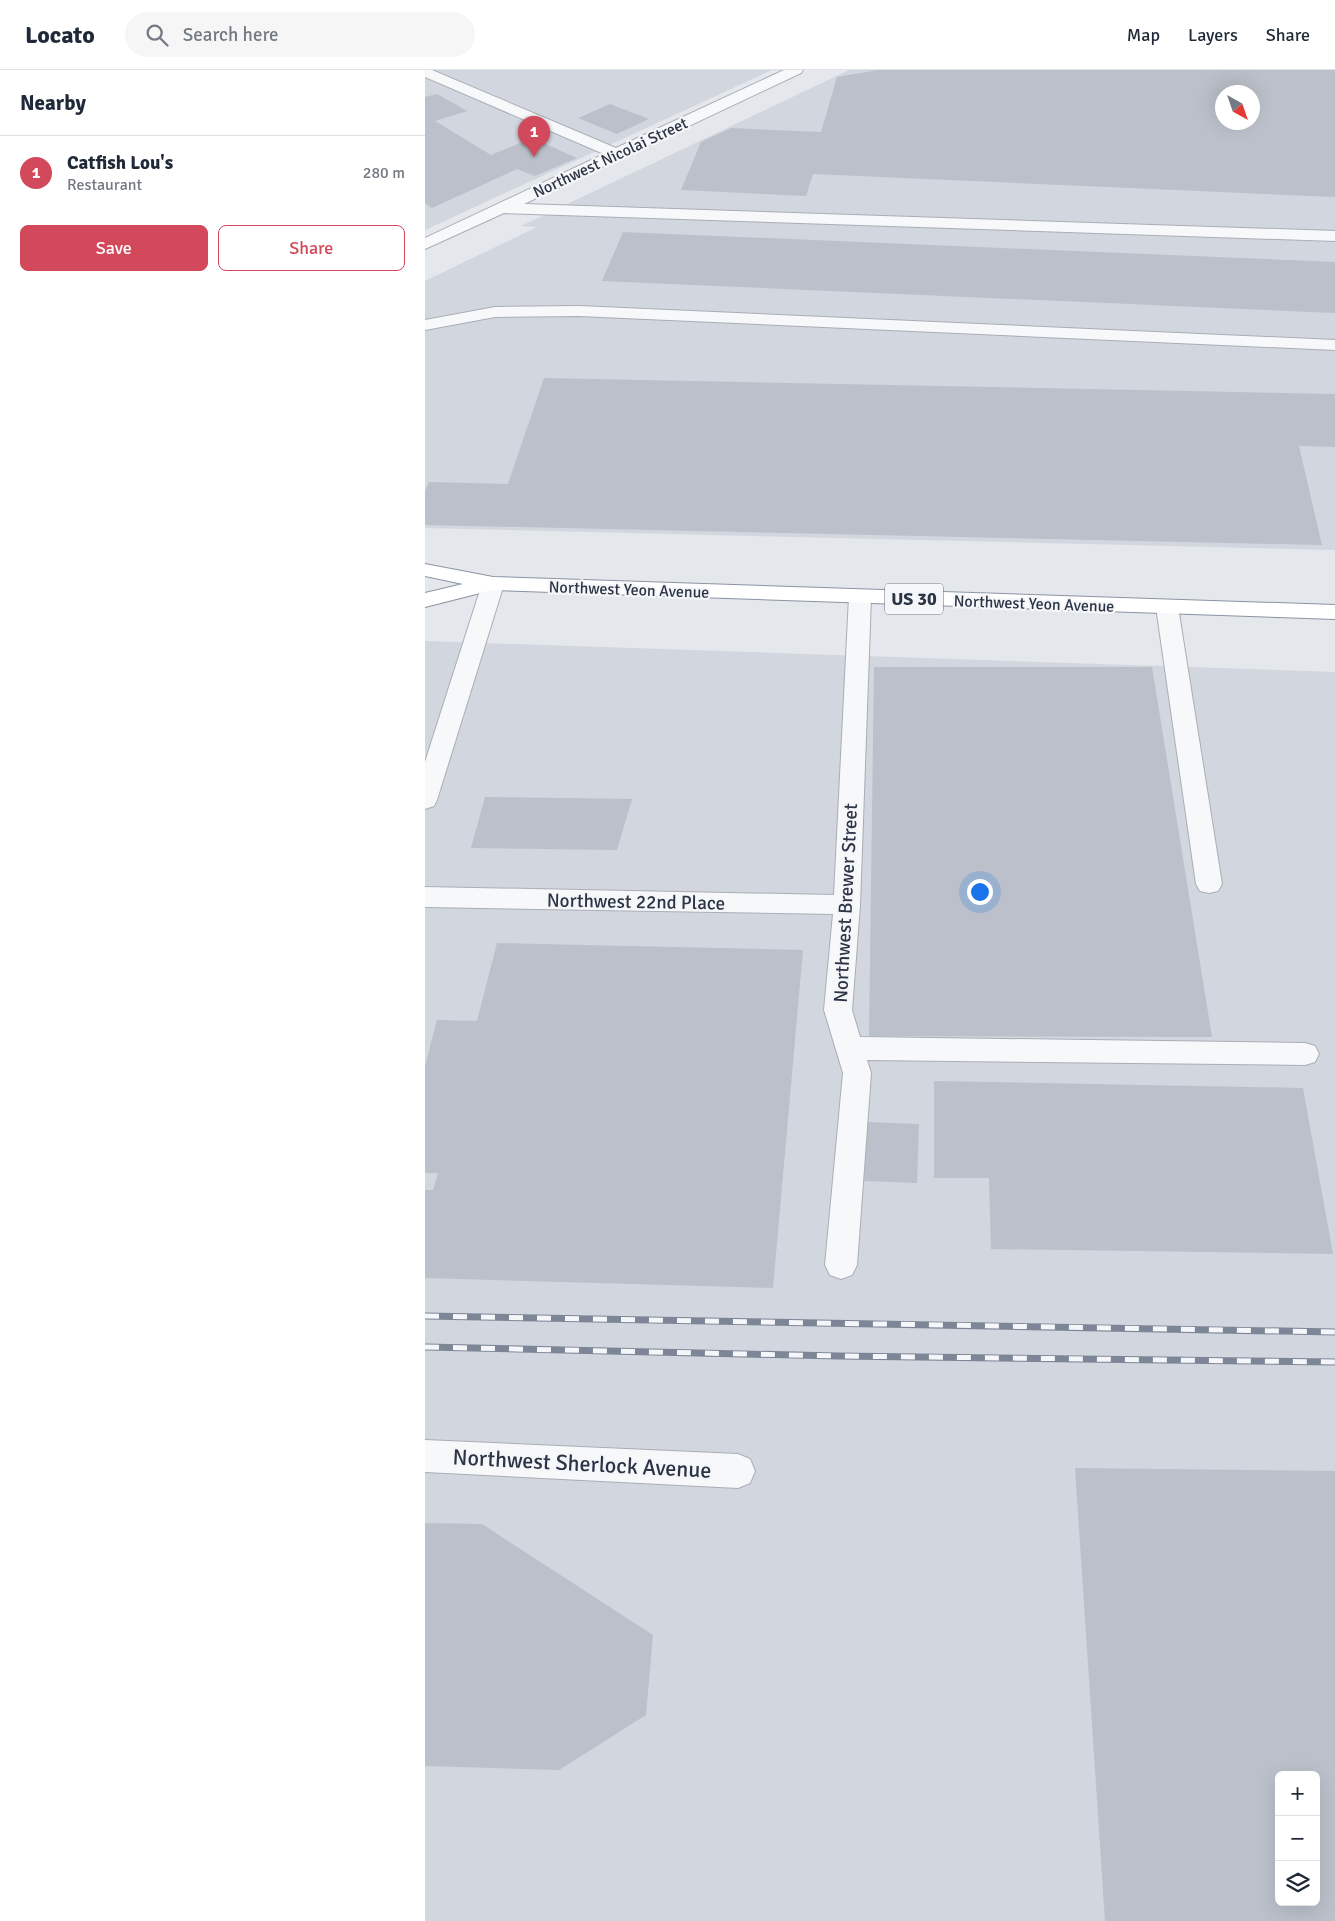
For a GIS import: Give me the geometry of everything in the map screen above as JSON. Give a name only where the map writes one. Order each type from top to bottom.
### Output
[{"type":"highway","name":"Northwest Yeon Avenue","points":[[425,570],[493,584],[1335,612]]},
{"type":"highway","name":"Northwest Yeon Avenue","points":[[425,600],[493,584]]},
{"type":"street","name":"Northwest Nicolai Street","points":[[425,244],[796,70]]},
{"type":"street","points":[[428,75],[616,154]]},
{"type":"street","points":[[501,208],[1335,236]]},
{"type":"street","points":[[425,325],[495,312],[579,311],[1335,344]]},
{"type":"street","points":[[425,800],[493,584]]},
{"type":"street","name":"Northwest Brewer Street","points":[[841,1265],[857,1073],[838,1010],[847,905],[859,597]]},
{"type":"street","points":[[1167,607],[1209,884]]},
{"type":"street","name":"Northwest 22nd Place","points":[[425,898],[847,905]]},
{"type":"street","points":[[849,1048],[1305,1054]]},
{"type":"street","name":"Northwest Sherlock Avenue","points":[[425,1456],[738,1471]]},
{"type":"shaded area","points":[[425,70],[772,70],[425,230]]},
{"type":"shaded area","points":[[849,70],[1335,70],[1335,550],[425,528],[425,281],[537,227],[521,226]]},
{"type":"shaded area","points":[[425,641],[1335,672],[1335,1921],[425,1921]]},
{"type":"building","points":[[878,70],[1335,70],[1335,197],[813,174],[806,196],[681,190],[701,142],[731,128],[821,132],[837,77]]},
{"type":"building","points":[[437,94],[467,111],[435,121],[491,155],[532,138],[577,158],[535,176],[517,169],[432,208],[425,203],[425,97]]},
{"type":"building","points":[[610,104],[649,119],[617,134],[578,118]]},
{"type":"building","points":[[623,232],[1335,262],[1335,313],[602,281]]},
{"type":"building","points":[[544,378],[1335,394],[1335,447],[1299,446],[1322,545],[425,525],[425,491],[429,482],[508,484]]},
{"type":"building","points":[[874,667],[1152,667],[1212,1037],[869,1036]]},
{"type":"building","points":[[485,797],[632,799],[617,850],[471,848]]},
{"type":"building","points":[[497,943],[803,950],[773,1288],[425,1278],[425,1190],[433,1190],[438,1173],[425,1173],[425,1066],[437,1020],[477,1021]]},
{"type":"building","points":[[934,1081],[1303,1088],[1333,1254],[991,1249],[989,1178],[934,1178]]},
{"type":"building","points":[[867,1122],[919,1124],[917,1183],[864,1181]]},
{"type":"building","points":[[1075,1468],[1335,1471],[1335,1921],[1105,1921]]},
{"type":"building","points":[[425,1523],[482,1524],[653,1635],[646,1715],[559,1770],[425,1766]]},
{"type":"railway","points":[[425,1316],[1335,1332]]},
{"type":"railway","points":[[425,1347],[838,1356],[1335,1362]]},
{"type":"place","name":"Catfish Lou's","points":[[534,157]]}]
